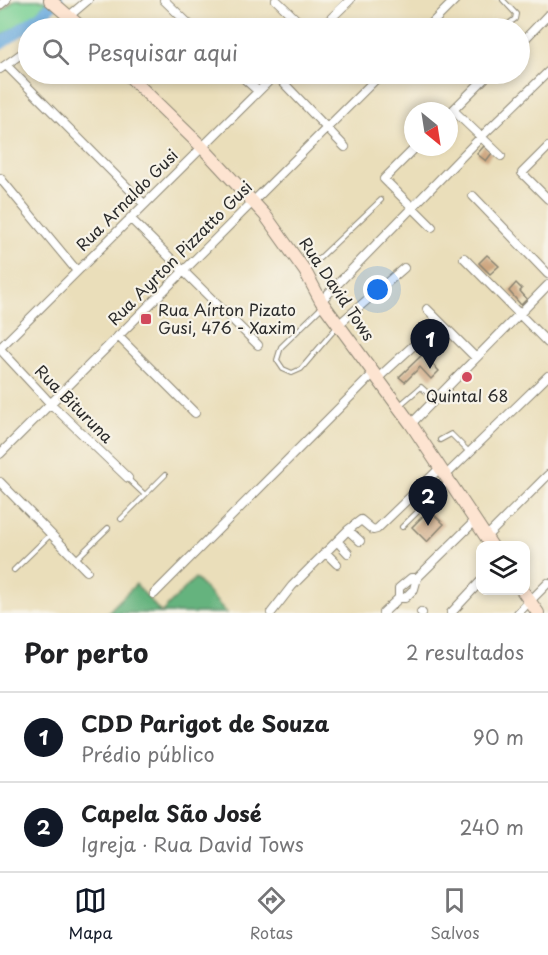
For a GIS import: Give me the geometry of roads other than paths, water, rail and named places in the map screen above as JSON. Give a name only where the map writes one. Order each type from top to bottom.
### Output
[{"type":"street","points":[[0,5],[6,0]]},
{"type":"street","points":[[50,0],[71,18]]},
{"type":"street","points":[[62,18],[66,13],[88,0]]},
{"type":"street","points":[[164,0],[183,18]]},
{"type":"street","points":[[276,0],[294,18]]},
{"type":"street","points":[[331,18],[350,0]]},
{"type":"street","points":[[437,18],[455,0]]},
{"type":"street","points":[[530,33],[548,15]]},
{"type":"street","points":[[18,56],[3,67],[18,82]]},
{"type":"street","points":[[322,303],[482,136],[548,72]]},
{"type":"street","points":[[20,84],[144,204]]},
{"type":"street","name":"Rua David Tows","points":[[137,84],[254,201],[305,271],[322,303],[411,424],[489,541]]},
{"type":"street","points":[[250,84],[258,92]]},
{"type":"street","name":"Rua Arnaldo Gusi","points":[[0,348],[266,84]]},
{"type":"street","points":[[285,84],[345,147]]},
{"type":"street","name":"Rua Ayrton Pizzatto Gusi","points":[[0,454],[371,84]]},
{"type":"street","points":[[458,105],[479,84]]},
{"type":"street","points":[[458,117],[482,136],[501,156]]},
{"type":"street","points":[[548,147],[522,172],[548,199]]},
{"type":"street","points":[[407,156],[384,179],[432,227]]},
{"type":"street","points":[[0,178],[77,271]]},
{"type":"street","points":[[473,196],[548,274]]},
{"type":"street","points":[[130,218],[258,345]]},
{"type":"street","points":[[464,258],[548,343]]},
{"type":"street","points":[[338,325],[404,268]]},
{"type":"street","points":[[411,424],[548,285]]},
{"type":"street","points":[[427,309],[476,358]]},
{"type":"street","points":[[118,336],[195,413]]},
{"type":"street","points":[[153,594],[376,375],[414,345]]},
{"type":"street","name":"Rua Bituruna","points":[[0,348],[50,403],[128,478]]},
{"type":"street","points":[[271,613],[292,586],[348,530],[361,520],[373,530],[377,529],[469,453],[548,376]]},
{"type":"street","points":[[489,541],[548,476]]},
{"type":"street","points":[[0,482],[87,571]]},
{"type":"street","points":[[383,613],[399,598],[402,599],[409,595],[416,585],[417,578],[475,521]]},
{"type":"street","points":[[348,530],[360,541]]},
{"type":"street","points":[[337,541],[348,553]]},
{"type":"street","points":[[325,552],[337,564]]},
{"type":"street","points":[[518,613],[548,583]]},
{"type":"street","points":[[452,613],[476,586]]},
{"type":"street","points":[[525,595],[538,613]]},
{"type":"lane","points":[[503,0],[516,14],[515,18]]},
{"type":"lane","points":[[509,6],[514,0]]},
{"type":"lane","points":[[305,271],[381,200]]},
{"type":"lane","points":[[322,303],[281,347],[277,360],[283,369],[292,373],[301,369],[338,325]]},
{"type":"lane","points":[[398,406],[421,387],[435,400]]},
{"type":"lane","points":[[441,440],[451,434],[469,453]]},
{"type":"lane","points":[[121,519],[165,475]]},
{"type":"lane","points":[[402,527],[444,475]]},
{"type":"lane","points":[[128,478],[145,495]]},
{"type":"lane","points":[[76,559],[108,528]]},
{"type":"lane","points":[[14,570],[50,535]]},
{"type":"waterway","points":[[38,18],[57,0]]},
{"type":"waterway","points":[[0,44],[18,32]]},
{"type":"place","name":"Rua Aírton Pizato Gusi, 476 - Xaxim","points":[[146,319]]},
{"type":"place","name":"CDD Parigot de Souza","points":[[430,369]]},
{"type":"place","name":"Quintal 68","points":[[467,377]]},
{"type":"place","name":"Capela São José","points":[[428,526]]}]
